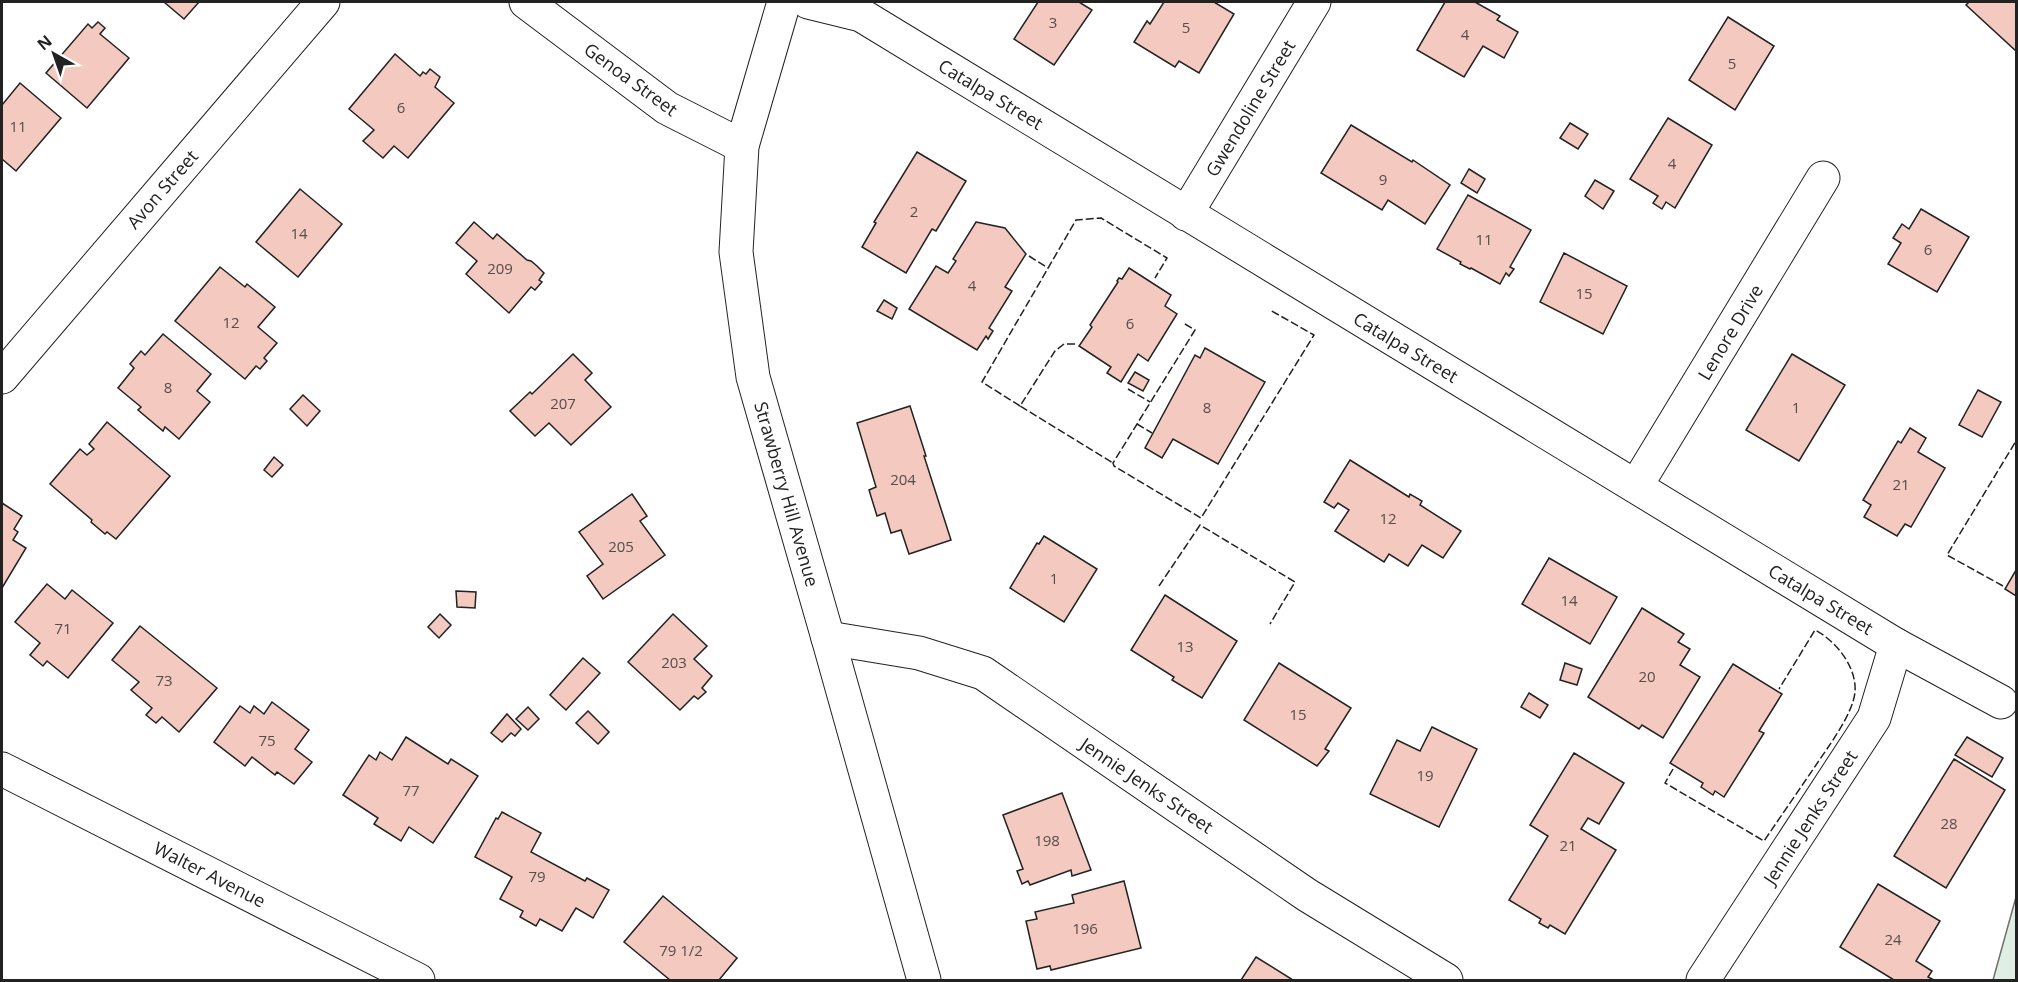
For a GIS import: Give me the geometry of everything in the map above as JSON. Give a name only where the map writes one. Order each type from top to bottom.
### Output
[{"type":"street","name":"Avon Street","points":[[2,377],[323,2]]},
{"type":"street","name":"Genoa Street","points":[[526,2],[667,108],[742,146]]},
{"type":"street","name":"Strawberry Hill Avenue","points":[[784,2],[742,146],[736,252],[753,377],[924,981]]},
{"type":"street","name":"Catalpa Street","points":[[808,2],[861,15],[1896,645],[2001,702]]},
{"type":"street","name":"Gwendoline Street","points":[[1186,214],[1314,2]]},
{"type":"street","name":"Lenore Drive","points":[[1636,486],[1823,178]]},
{"type":"street","name":"Jennie Jenks Street","points":[[828,638],[919,653],[982,673],[1307,895],[1446,981]]},
{"type":"street","name":"Jennie Jenks Street","points":[[1703,981],[1874,718],[1896,645]]},
{"type":"street","name":"Walter Avenue","points":[[2,769],[418,981]]},
{"type":"green space","points":[[2016,897],[2016,980],[1993,980]]},
{"type":"building","points":[[164,2],[199,2],[184,19]]},
{"type":"building","points":[[1038,2],[1079,2],[1092,10],[1054,65],[1014,39]]},
{"type":"building","points":[[1164,2],[1214,2],[1234,14],[1199,73],[1179,61],[1175,67],[1134,42],[1147,21],[1150,24]]},
{"type":"building","points":[[1445,2],[1475,2],[1500,16],[1497,20],[1518,32],[1504,58],[1483,46],[1464,77],[1417,50]]},
{"type":"building","points":[[1969,2],[2016,2],[2016,51],[1966,5]]},
{"type":"building","points":[[1728,17],[1774,46],[1735,110],[1689,80]]},
{"type":"building","points":[[98,22],[105,28],[100,34],[129,58],[87,108],[46,73],[88,24],[92,28]]},
{"type":"building","points":[[395,54],[420,76],[423,72],[426,74],[430,69],[440,77],[435,87],[454,103],[408,158],[394,146],[383,158],[363,141],[374,130],[349,109]]},
{"type":"building","points":[[20,83],[61,118],[16,171],[2,159],[2,105]]},
{"type":"building","points":[[1668,118],[1712,145],[1675,208],[1666,202],[1662,209],[1653,203],[1658,196],[1630,179]]},
{"type":"building","points":[[1570,123],[1588,134],[1578,149],[1560,138]]},
{"type":"building","points":[[1351,125],[1412,162],[1413,160],[1450,185],[1425,224],[1388,200],[1382,210],[1321,173]]},
{"type":"building","points":[[917,152],[966,181],[936,231],[932,229],[906,273],[862,247],[876,223],[874,222]]},
{"type":"building","points":[[1469,169],[1485,179],[1477,193],[1461,183]]},
{"type":"building","points":[[1595,180],[1614,191],[1603,209],[1585,196]]},
{"type":"building","points":[[300,189],[342,224],[298,277],[256,242]]},
{"type":"building","points":[[1468,195],[1531,230],[1510,267],[1514,269],[1509,276],[1506,273],[1500,284],[1460,264],[1461,262],[1437,249]]},
{"type":"building","points":[[1921,209],[1969,237],[1937,292],[1888,264],[1901,243],[1893,238],[1902,224],[1909,229]]},
{"type":"building","points":[[474,222],[493,239],[497,234],[544,273],[539,280],[542,282],[535,290],[531,287],[509,313],[466,274],[477,261],[456,243]]},
{"type":"building","points":[[976,222],[1005,228],[1026,254],[1005,287],[1012,291],[989,328],[993,331],[988,339],[986,336],[977,350],[909,309],[936,266],[948,273],[956,261],[953,259]]},
{"type":"building","points":[[1564,253],[1627,286],[1603,334],[1540,302]]},
{"type":"building","points":[[220,267],[245,287],[247,284],[275,307],[258,327],[277,343],[264,358],[267,361],[260,369],[256,366],[245,379],[175,321]]},
{"type":"building","points":[[1129,268],[1171,295],[1165,306],[1177,314],[1148,361],[1138,354],[1121,382],[1107,373],[1111,367],[1079,346],[1117,281],[1119,278],[1122,279]]},
{"type":"building","points":[[884,300],[897,308],[892,319],[877,311]]},
{"type":"building","points":[[163,334],[211,374],[197,391],[210,402],[179,439],[165,427],[163,431],[138,410],[141,407],[118,388],[134,368],[130,364],[141,351],[145,355]]},
{"type":"building","points":[[1205,348],[1265,382],[1218,464],[1173,439],[1162,458],[1145,448],[1195,355],[1200,358]]},
{"type":"building","points":[[573,354],[592,373],[585,380],[611,407],[571,445],[549,423],[535,436],[510,411],[530,392],[532,394]]},
{"type":"building","points":[[1792,354],[1845,385],[1799,461],[1746,430]]},
{"type":"building","points":[[1135,372],[1149,380],[1143,391],[1128,383]]},
{"type":"building","points":[[1978,390],[2001,402],[1982,437],[1959,425]]},
{"type":"building","points":[[303,395],[320,411],[307,426],[290,409]]},
{"type":"building","points":[[910,406],[951,540],[909,554],[901,530],[891,533],[885,513],[877,516],[869,490],[876,487],[857,423]]},
{"type":"building","points":[[107,422],[170,476],[116,539],[107,532],[105,534],[50,484],[80,449],[87,455],[94,449],[89,444]]},
{"type":"building","points":[[1910,428],[1926,438],[1918,452],[1945,468],[1911,527],[1905,524],[1897,536],[1864,517],[1871,505],[1863,500],[1898,441],[1901,443]]},
{"type":"building","points":[[274,457],[283,465],[272,477],[264,470]]},
{"type":"building","points":[[1350,460],[1409,497],[1410,494],[1422,501],[1420,505],[1461,531],[1443,558],[1422,545],[1408,566],[1389,554],[1384,562],[1335,531],[1349,510],[1338,503],[1334,508],[1324,502]]},
{"type":"building","points":[[632,494],[647,516],[640,521],[665,555],[603,599],[587,576],[603,564],[579,532]]},
{"type":"building","points":[[2,503],[22,516],[14,529],[18,532],[13,540],[26,548],[2,588]]},
{"type":"building","points":[[1044,536],[1097,569],[1064,622],[1010,588],[1037,543],[1039,544]]},
{"type":"building","points":[[1549,558],[1617,597],[1590,644],[1522,604]]},
{"type":"building","points":[[2016,570],[2016,596],[2005,589]]},
{"type":"building","points":[[47,584],[65,599],[72,590],[113,623],[68,678],[47,661],[43,666],[30,655],[40,643],[15,622]]},
{"type":"building","points":[[456,591],[476,592],[475,608],[457,607]]},
{"type":"building","points":[[1165,595],[1237,641],[1202,698],[1172,680],[1174,677],[1131,650]]},
{"type":"building","points":[[1642,608],[1684,634],[1678,642],[1690,649],[1680,665],[1700,677],[1663,738],[1642,725],[1639,729],[1588,697]]},
{"type":"building","points":[[440,614],[451,625],[439,638],[428,627]]},
{"type":"building","points":[[673,614],[707,646],[694,659],[712,676],[702,688],[706,692],[698,699],[694,696],[680,710],[628,662]]},
{"type":"building","points":[[140,626],[217,688],[179,732],[162,717],[156,723],[146,715],[152,708],[131,690],[139,682],[112,660]]},
{"type":"building","points":[[583,658],[600,673],[566,710],[550,695]]},
{"type":"building","points":[[1279,663],[1351,708],[1325,749],[1329,751],[1317,766],[1244,720]]},
{"type":"building","points":[[1565,663],[1582,669],[1577,685],[1560,680]]},
{"type":"building","points":[[1733,664],[1782,694],[1759,731],[1764,733],[1724,797],[1715,791],[1713,795],[1701,787],[1703,783],[1670,763]]},
{"type":"building","points":[[1529,693],[1548,705],[1540,718],[1521,707]]},
{"type":"building","points":[[272,702],[309,730],[295,749],[312,762],[294,784],[277,772],[275,775],[252,757],[245,766],[214,742],[240,706],[250,713],[254,706],[264,714]]},
{"type":"building","points":[[528,707],[539,719],[528,730],[516,719]]},
{"type":"building","points":[[588,711],[609,732],[598,744],[576,723]]},
{"type":"building","points":[[507,714],[521,729],[515,736],[511,733],[502,742],[491,733]]},
{"type":"building","points":[[1432,727],[1477,749],[1439,827],[1370,794],[1397,740],[1420,751]]},
{"type":"building","points":[[406,737],[448,764],[451,759],[478,776],[433,843],[409,827],[401,841],[374,824],[378,818],[343,795],[369,755],[376,760],[380,752],[392,760]]},
{"type":"building","points":[[1967,737],[2003,758],[1992,777],[1955,755]]},
{"type":"building","points":[[1574,753],[1624,783],[1599,824],[1588,818],[1581,829],[1616,850],[1565,934],[1550,925],[1548,928],[1539,923],[1541,919],[1509,900],[1548,836],[1530,825]]},
{"type":"building","points":[[1954,759],[2005,790],[1946,888],[1894,856]]},
{"type":"building","points":[[1062,793],[1091,870],[1072,876],[1071,870],[1030,885],[1028,881],[1022,884],[1017,871],[1023,869],[1003,815]]},
{"type":"building","points":[[502,812],[541,833],[531,852],[585,881],[587,878],[609,890],[593,918],[576,908],[562,931],[540,919],[536,926],[520,917],[523,911],[500,899],[512,877],[475,857],[496,818],[498,819]]},
{"type":"building","points":[[1124,881],[1141,948],[1051,970],[1050,966],[1037,969],[1026,921],[1037,919],[1035,912],[1074,903],[1072,895]]},
{"type":"building","points":[[1878,884],[1940,921],[1916,961],[1932,971],[1928,977],[1934,980],[1894,980],[1840,947]]},
{"type":"building","points":[[663,896],[737,958],[719,980],[670,980],[624,942]]},
{"type":"building","points":[[1256,957],[1293,980],[1241,980]]},
{"type":"fence","points":[[1020,406],[982,382],[1076,220],[1101,218],[1167,258],[1155,278]]},
{"type":"fence","points":[[1029,256],[1048,268]]},
{"type":"fence","points":[[1185,324],[1195,330],[1113,463],[1114,466],[1201,518],[1314,335],[1270,310]]},
{"type":"fence","points":[[1075,344],[1064,344],[1055,351],[1020,406],[1113,463]]},
{"type":"fence","points":[[1128,389],[1150,402]]},
{"type":"fence","points":[[1137,424],[1152,433]]},
{"type":"fence","points":[[2003,586],[1947,555],[2016,441]]},
{"type":"fence","points":[[1159,586],[1200,525],[1295,582],[1270,624]]},
{"type":"fence","points":[[1673,769],[1665,783],[1764,841],[1839,730],[1850,710],[1855,683],[1853,673],[1844,656],[1830,641],[1815,630],[1779,689]]}]
